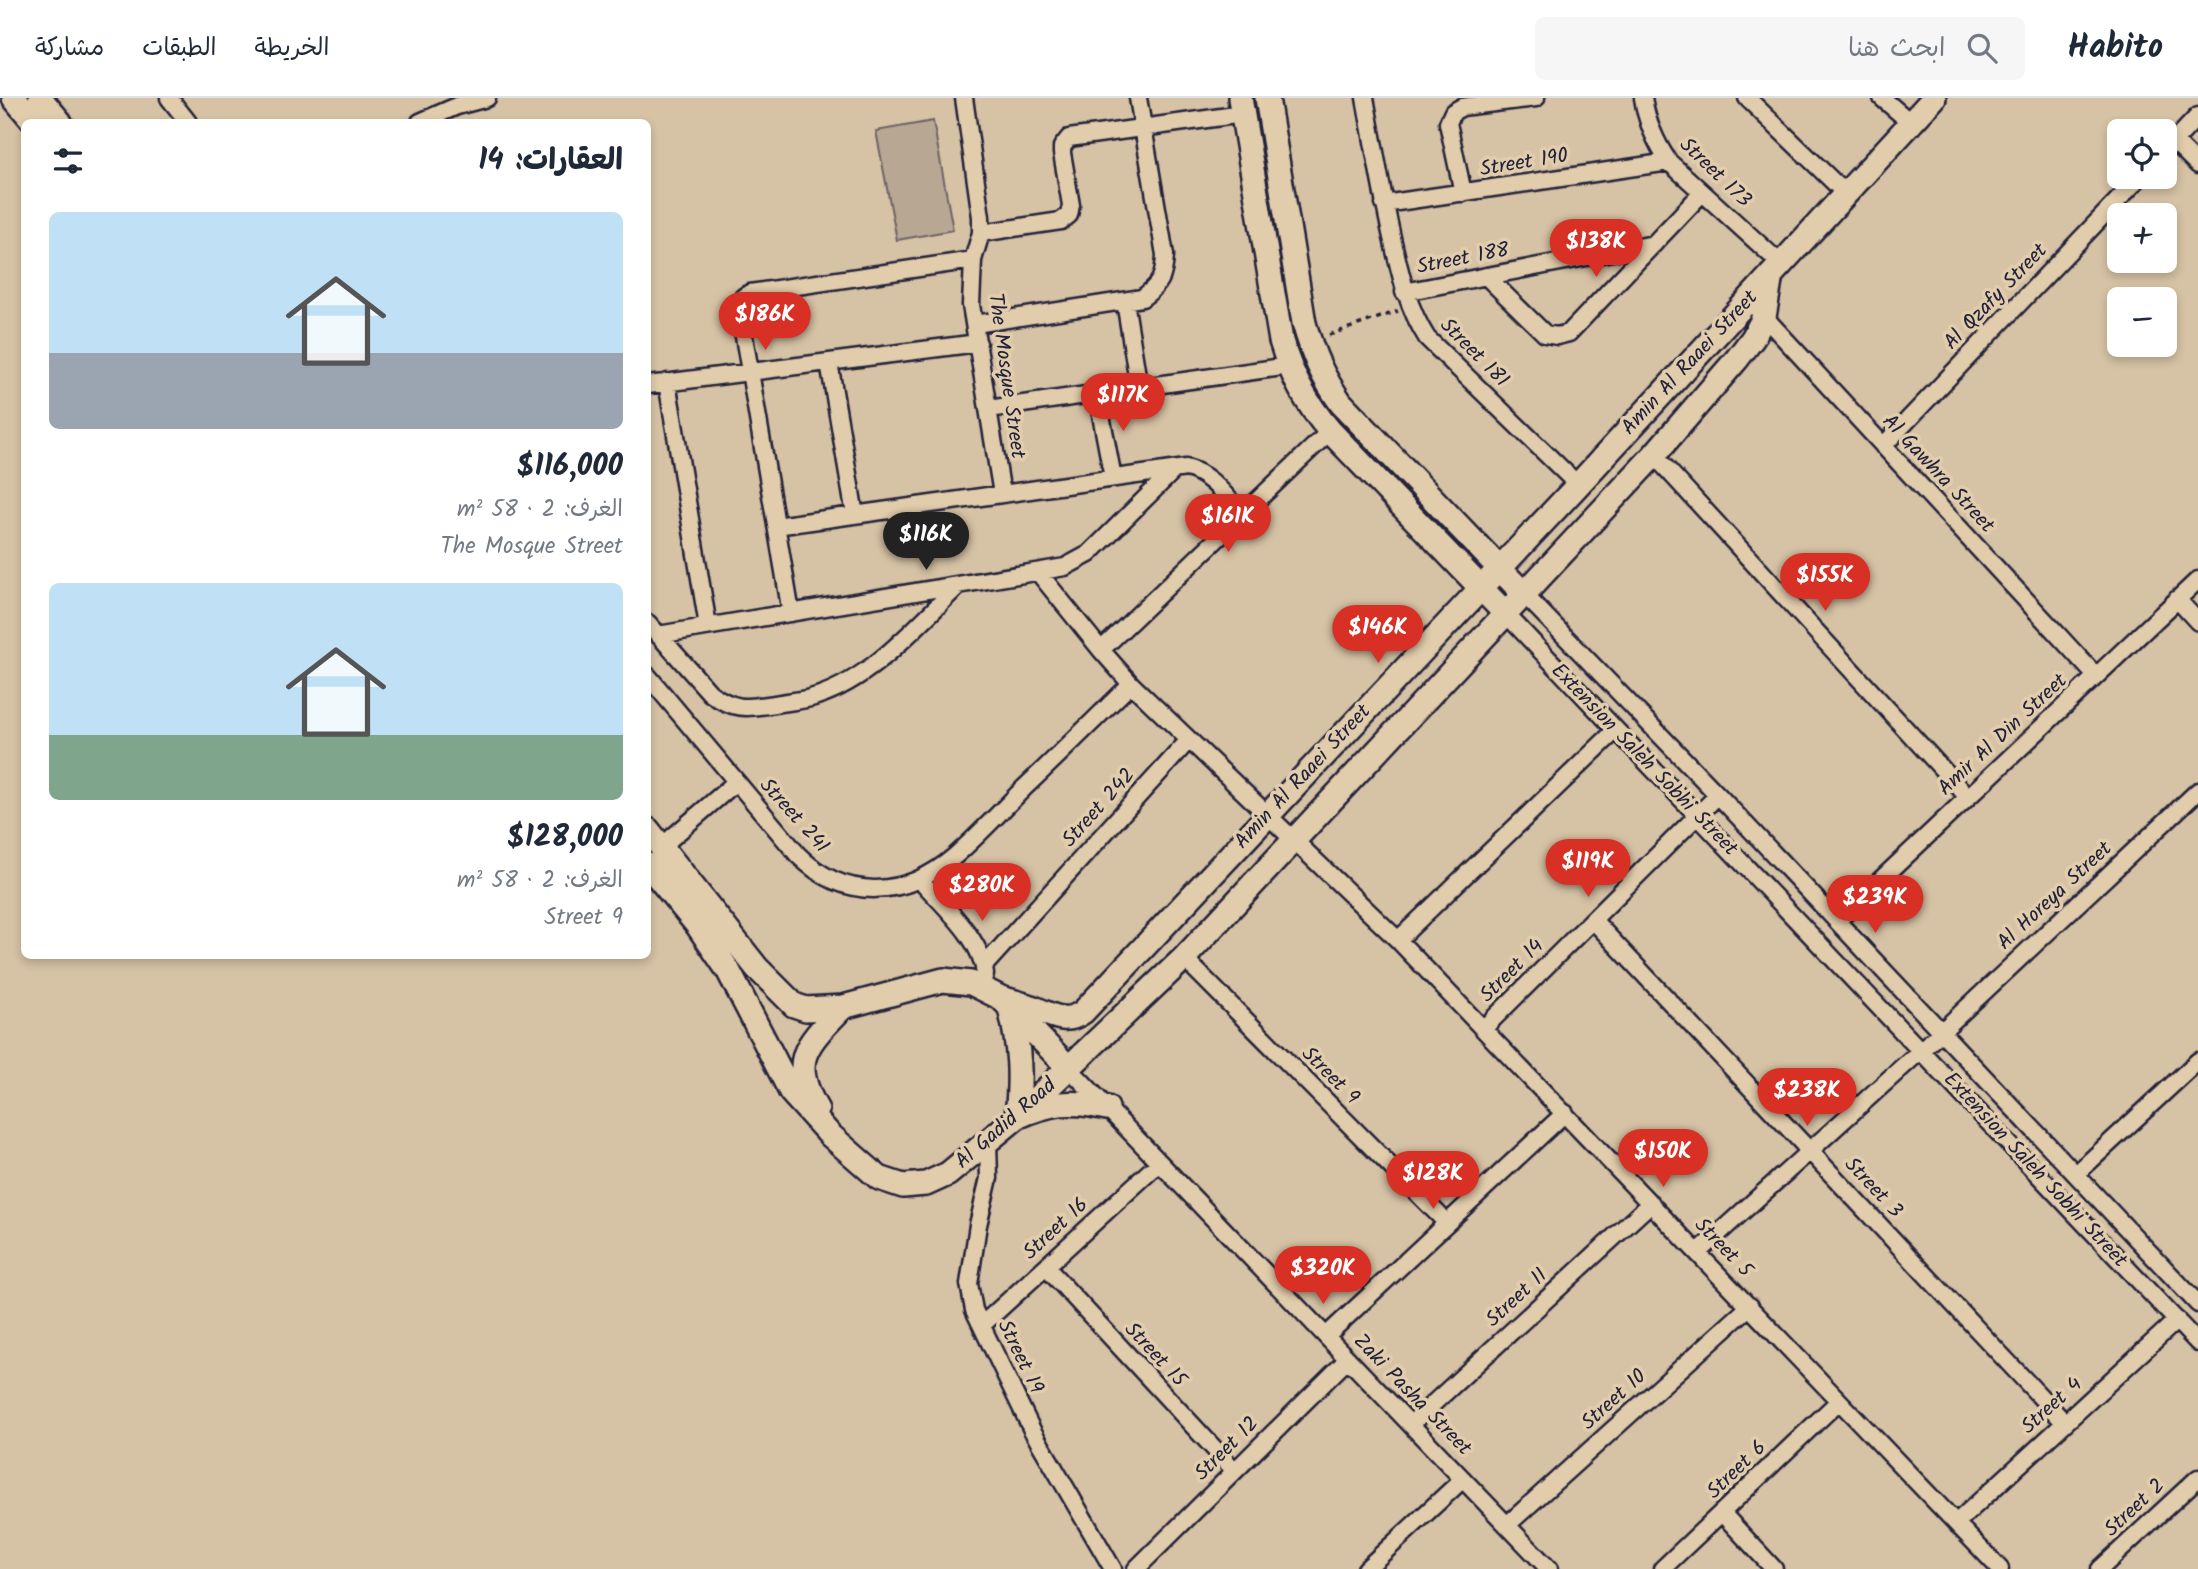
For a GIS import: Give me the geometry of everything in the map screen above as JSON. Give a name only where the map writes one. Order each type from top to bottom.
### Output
[{"type":"street","points":[[14,98],[32,119]]},
{"type":"street","points":[[40,98],[58,119]]},
{"type":"street","points":[[169,98],[186,119]]},
{"type":"street","points":[[428,119],[488,98]]},
{"type":"street","name":"The Mosque Street","points":[[964,98],[981,217],[981,233],[973,260],[971,305],[1002,494]]},
{"type":"street","points":[[975,324],[1142,298],[1156,288],[1165,272],[1166,254],[1138,98]]},
{"type":"street","name":"Extension Saleh Sobhi Street","points":[[1267,98],[1304,323],[1324,380],[1341,403],[1718,795],[2198,1304]]},
{"type":"street","name":"Street 181","points":[[1365,98],[1384,204],[1407,299],[1427,338],[1578,485]]},
{"type":"street","points":[[1463,193],[1448,123],[1453,112],[1462,107],[1536,98]]},
{"type":"street","name":"Street 173","points":[[1643,98],[1648,125],[1669,162],[1776,269]]},
{"type":"street","points":[[1747,98],[1846,194]]},
{"type":"street","points":[[1882,98],[1911,123]]},
{"type":"street","points":[[1776,269],[1934,98]]},
{"type":"street","points":[[981,233],[1066,219],[1071,211],[1062,153],[1065,142],[1075,136],[1144,128],[1241,106]]},
{"type":"street","name":"Extension Saleh Sobhi Street","points":[[1241,106],[1281,341],[1289,366],[1306,400],[1330,431],[2198,1343]]},
{"type":"street","points":[[2177,138],[2198,116]]},
{"type":"street","points":[[2177,151],[2198,165]]},
{"type":"street","name":"Street 190","points":[[1384,204],[1669,162]]},
{"type":"street","name":"Al Qzafy Street","points":[[1883,446],[2129,189]]},
{"type":"street","points":[[1486,276],[1545,334],[1557,336],[1569,333],[1702,193]]},
{"type":"street","name":"Street 188","points":[[1407,299],[1486,276],[1654,244]]},
{"type":"street","points":[[791,613],[739,307],[740,300],[744,295],[973,260]]},
{"type":"street","name":"Amin Al Raaei Street","points":[[994,990],[1057,1019],[1077,1016],[1578,485],[1776,269]]},
{"type":"street","name":"Amin Al Raaei Street","points":[[1069,1068],[1184,958],[1654,454],[1753,338],[1764,317],[1776,269]]},
{"type":"street","name":"Al Gawhra Street","points":[[1748,300],[2096,676]]},
{"type":"street","points":[[1125,301],[1139,388]]},
{"type":"street","points":[[651,384],[978,343]]},
{"type":"street","points":[[829,362],[855,514]]},
{"type":"street","points":[[988,409],[1289,366]]},
{"type":"street","points":[[667,382],[708,626]]},
{"type":"street","points":[[1097,394],[1113,478]]},
{"type":"street","points":[[1101,650],[1330,431]]},
{"type":"street","points":[[1654,454],[1968,797]]},
{"type":"street","points":[[776,526],[1186,468],[1197,470],[1207,477],[1243,514]]},
{"type":"street","points":[[653,629],[708,626],[1065,567],[1089,554],[1174,470]]},
{"type":"street","name":"Street 5","points":[[1038,572],[1131,684],[1398,940],[2000,1569]]},
{"type":"street","name":"Amir Al Din Street","points":[[1837,921],[2198,580]]},
{"type":"street","points":[[653,629],[710,693],[737,707],[753,707],[815,697],[862,674],[883,658],[959,585]]},
{"type":"street","points":[[2177,600],[2198,622]]},
{"type":"street","name":"Street 241","points":[[651,680],[811,869],[845,886],[864,889],[883,889],[919,879],[954,856],[1131,684]]},
{"type":"street","points":[[1398,940],[1616,730]]},
{"type":"street","name":"Street 242","points":[[994,990],[1188,741]]},
{"type":"street","points":[[736,782],[652,847],[757,968],[794,1005],[806,1009],[842,1007],[943,980],[971,983],[994,990]]},
{"type":"street","name":"Al Horeya Street","points":[[1941,1032],[2198,791]]},
{"type":"street","name":"Street 14","points":[[1484,1028],[1718,795]]},
{"type":"street","name":"Al Gadid Road","points":[[652,847],[698,926],[728,970],[791,1092],[830,1135],[879,1178],[903,1186],[926,1184],[948,1174],[988,1143],[1069,1068],[994,990]]},
{"type":"street","points":[[919,879],[977,947],[994,990],[1017,1035],[1021,1063],[1017,1117],[1038,1108],[1061,1103],[1084,1103],[1107,1108]]},
{"type":"street","name":"Street 3","points":[[1593,920],[2065,1423]]},
{"type":"street","name":"Street 9","points":[[1184,958],[1447,1223]]},
{"type":"street","points":[[830,1135],[811,1100],[802,1074],[804,1056],[812,1038],[842,1007]]},
{"type":"street","points":[[1698,1252],[1941,1032]]},
{"type":"street","points":[[2076,1174],[2198,1061]]},
{"type":"street","name":"Zaki Pasha Street","points":[[1069,1068],[1549,1569]]},
{"type":"street","points":[[1326,1336],[1565,1113]]},
{"type":"street","name":"Street 19","points":[[988,1143],[989,1178],[969,1284],[974,1310],[1032,1430],[1113,1569]]},
{"type":"street","name":"Street 16","points":[[982,1325],[1159,1163]]},
{"type":"street","name":"Street 11","points":[[1411,1424],[1651,1203]]},
{"type":"street","name":"Street 15","points":[[1046,1267],[1234,1471]]},
{"type":"street","name":"Street 10","points":[[1507,1525],[1749,1306]]},
{"type":"street","name":"Street 4","points":[[1956,1523],[2177,1320]]},
{"type":"street","name":"Street 12","points":[[1136,1569],[1348,1359]]},
{"type":"street","name":"Street 6","points":[[1662,1569],[1839,1401]]},
{"type":"street","name":"Street 2","points":[[2100,1569],[2198,1478]]},
{"type":"street","points":[[1366,1569],[1463,1479]]},
{"type":"street","points":[[1722,1513],[1774,1569]]},
{"type":"path","points":[[1309,342],[1407,299]]},
{"type":"shaded area","points":[[933,121],[953,230],[897,240],[876,131]]}]
